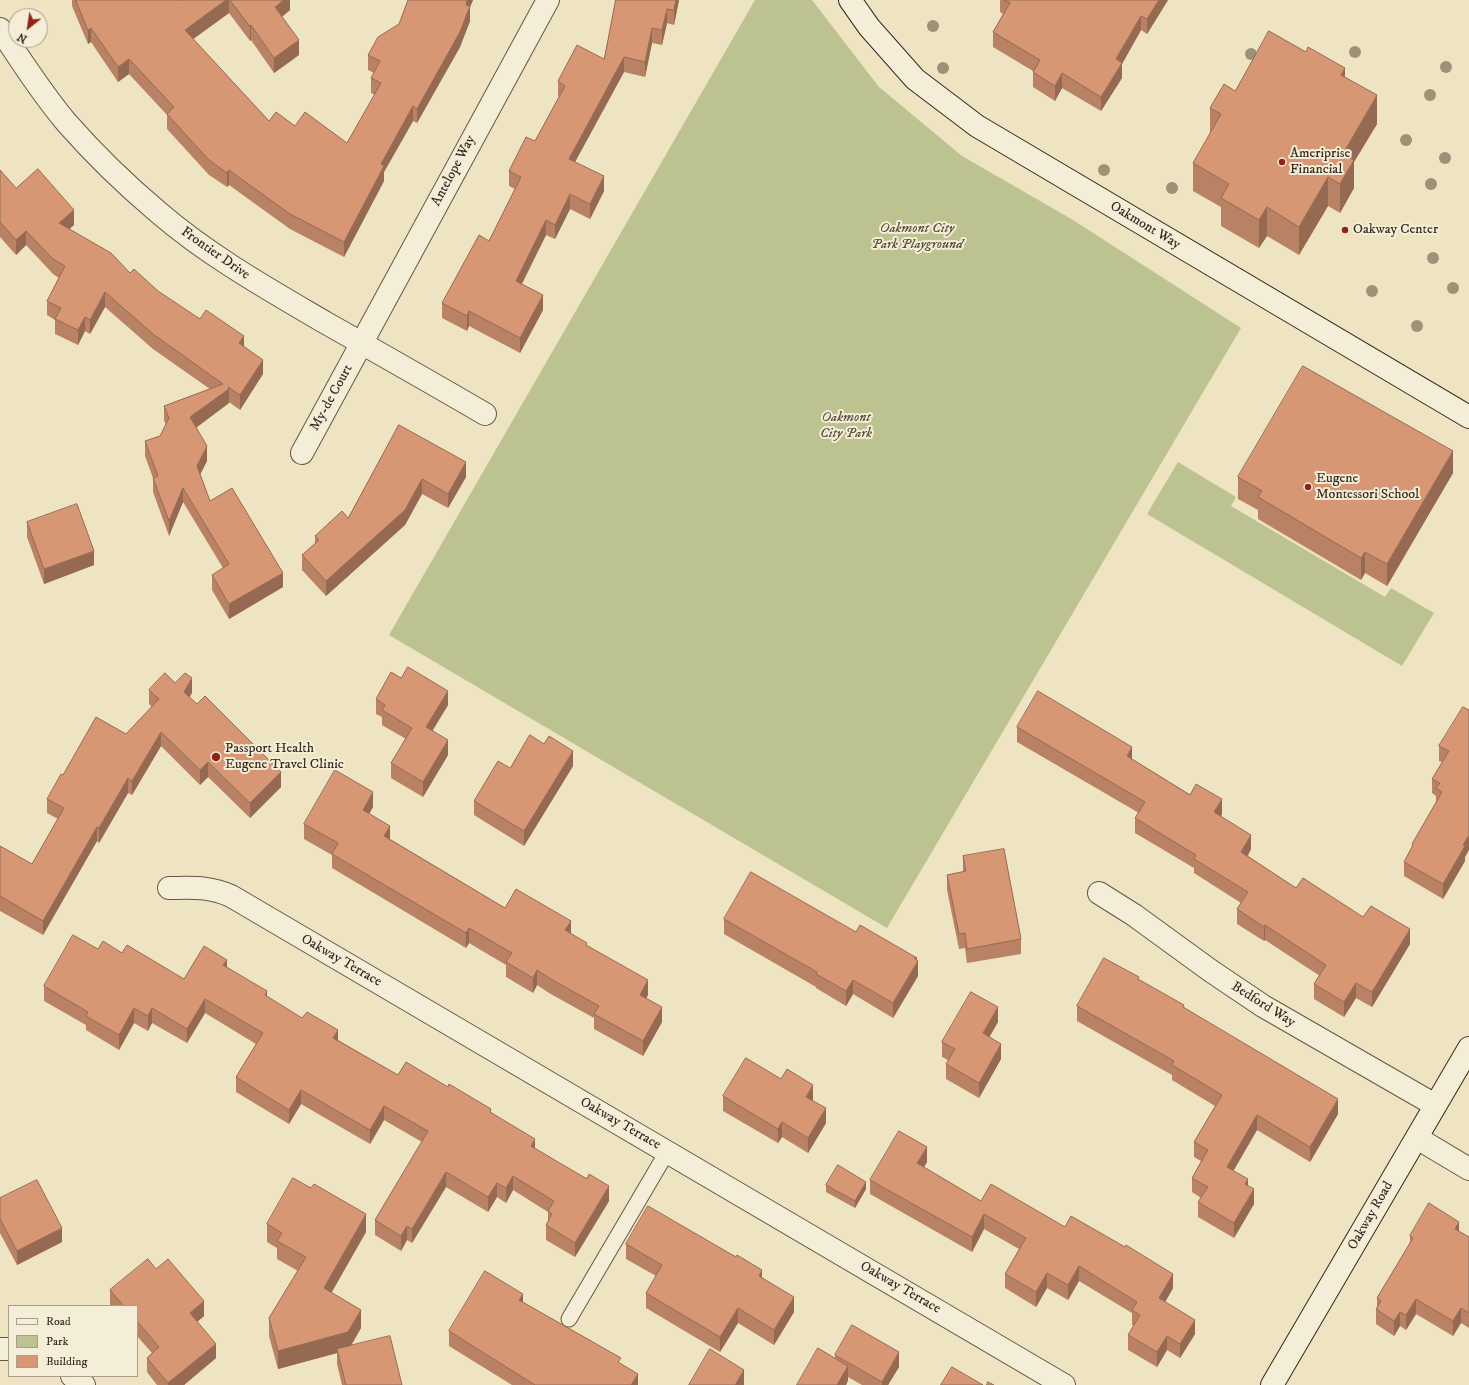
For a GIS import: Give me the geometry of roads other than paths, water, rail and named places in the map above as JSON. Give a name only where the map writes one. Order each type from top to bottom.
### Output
[{"type":"street","name":"Antelope Way","points":[[362,343],[548,0]]},
{"type":"street","name":"Oakmont Way","points":[[850,0],[869,26],[915,79],[977,126],[1469,417]]},
{"type":"street","name":"Frontier Drive","points":[[0,30],[39,87],[66,121],[115,173],[158,213],[238,271],[485,414]]},
{"type":"street","name":"My-de Court","points":[[302,453],[362,343]]},
{"type":"street","name":"Oakway Terrace","points":[[169,888],[214,889],[231,896],[1064,1385]]},
{"type":"street","name":"Bedford Way","points":[[1099,893],[1134,915],[1211,972],[1263,1006],[1436,1105]]},
{"type":"street","name":"Oakway Road","points":[[1272,1385],[1469,1048]]},
{"type":"street","points":[[1417,1138],[1469,1169]]},
{"type":"street","points":[[73,1377],[84,1385]]},
{"type":"lane","points":[[569,1319],[667,1152]]},
{"type":"place","name":"Ameriprise Financial","points":[[1282,162]]},
{"type":"place","name":"Oakway Center","points":[[1345,230]]},
{"type":"place","name":"Eugene Montessori School","points":[[1308,487]]},
{"type":"place","name":"Passport Health Eugene Travel Clinic","points":[[216,757]]},
{"type":"park label","name":"Oakmont City Park Playground","points":[[917,238]]},
{"type":"park label","name":"Oakmont City Park","points":[[846,426]]}]
